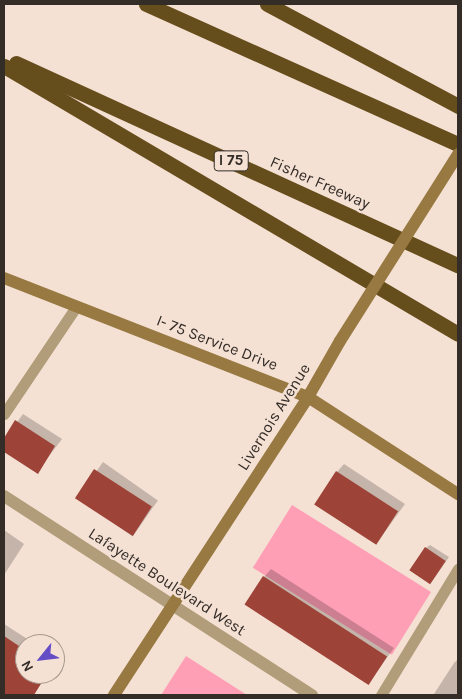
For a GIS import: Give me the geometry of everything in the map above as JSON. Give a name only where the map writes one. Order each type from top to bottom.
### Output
[{"type":"highway","points":[[146,4],[458,144]]},
{"type":"highway","points":[[267,4],[458,106]]},
{"type":"highway","name":"Fisher Freeway","points":[[4,58],[458,265]]},
{"type":"highway","points":[[4,66],[458,334]]},
{"type":"main road","name":"Livernois Avenue","points":[[114,695],[308,397],[340,341],[458,154]]},
{"type":"main road","name":"I- 75 Service Drive","points":[[4,278],[308,397],[458,494]]},
{"type":"street","name":"Lafayette Boulevard West","points":[[4,496],[312,695]]},
{"type":"lane","points":[[4,414],[76,307]]},
{"type":"lane","points":[[381,695],[458,569]]},
{"type":"shaded area","points":[[292,505],[431,592],[392,655],[253,568]]},
{"type":"shaded area","points":[[186,656],[247,695],[161,695]]},
{"type":"building","points":[[15,420],[55,446],[38,474],[4,452],[4,438]]},
{"type":"building","points":[[94,469],[152,507],[133,536],[75,498]]},
{"type":"building","points":[[336,471],[398,511],[376,545],[314,505]]},
{"type":"building","points":[[425,547],[446,561],[430,584],[409,570]]},
{"type":"building","points":[[263,576],[387,657],[369,685],[244,605]]},
{"type":"building","points":[[4,636],[15,643],[15,684],[41,684],[34,695],[4,695]]}]
